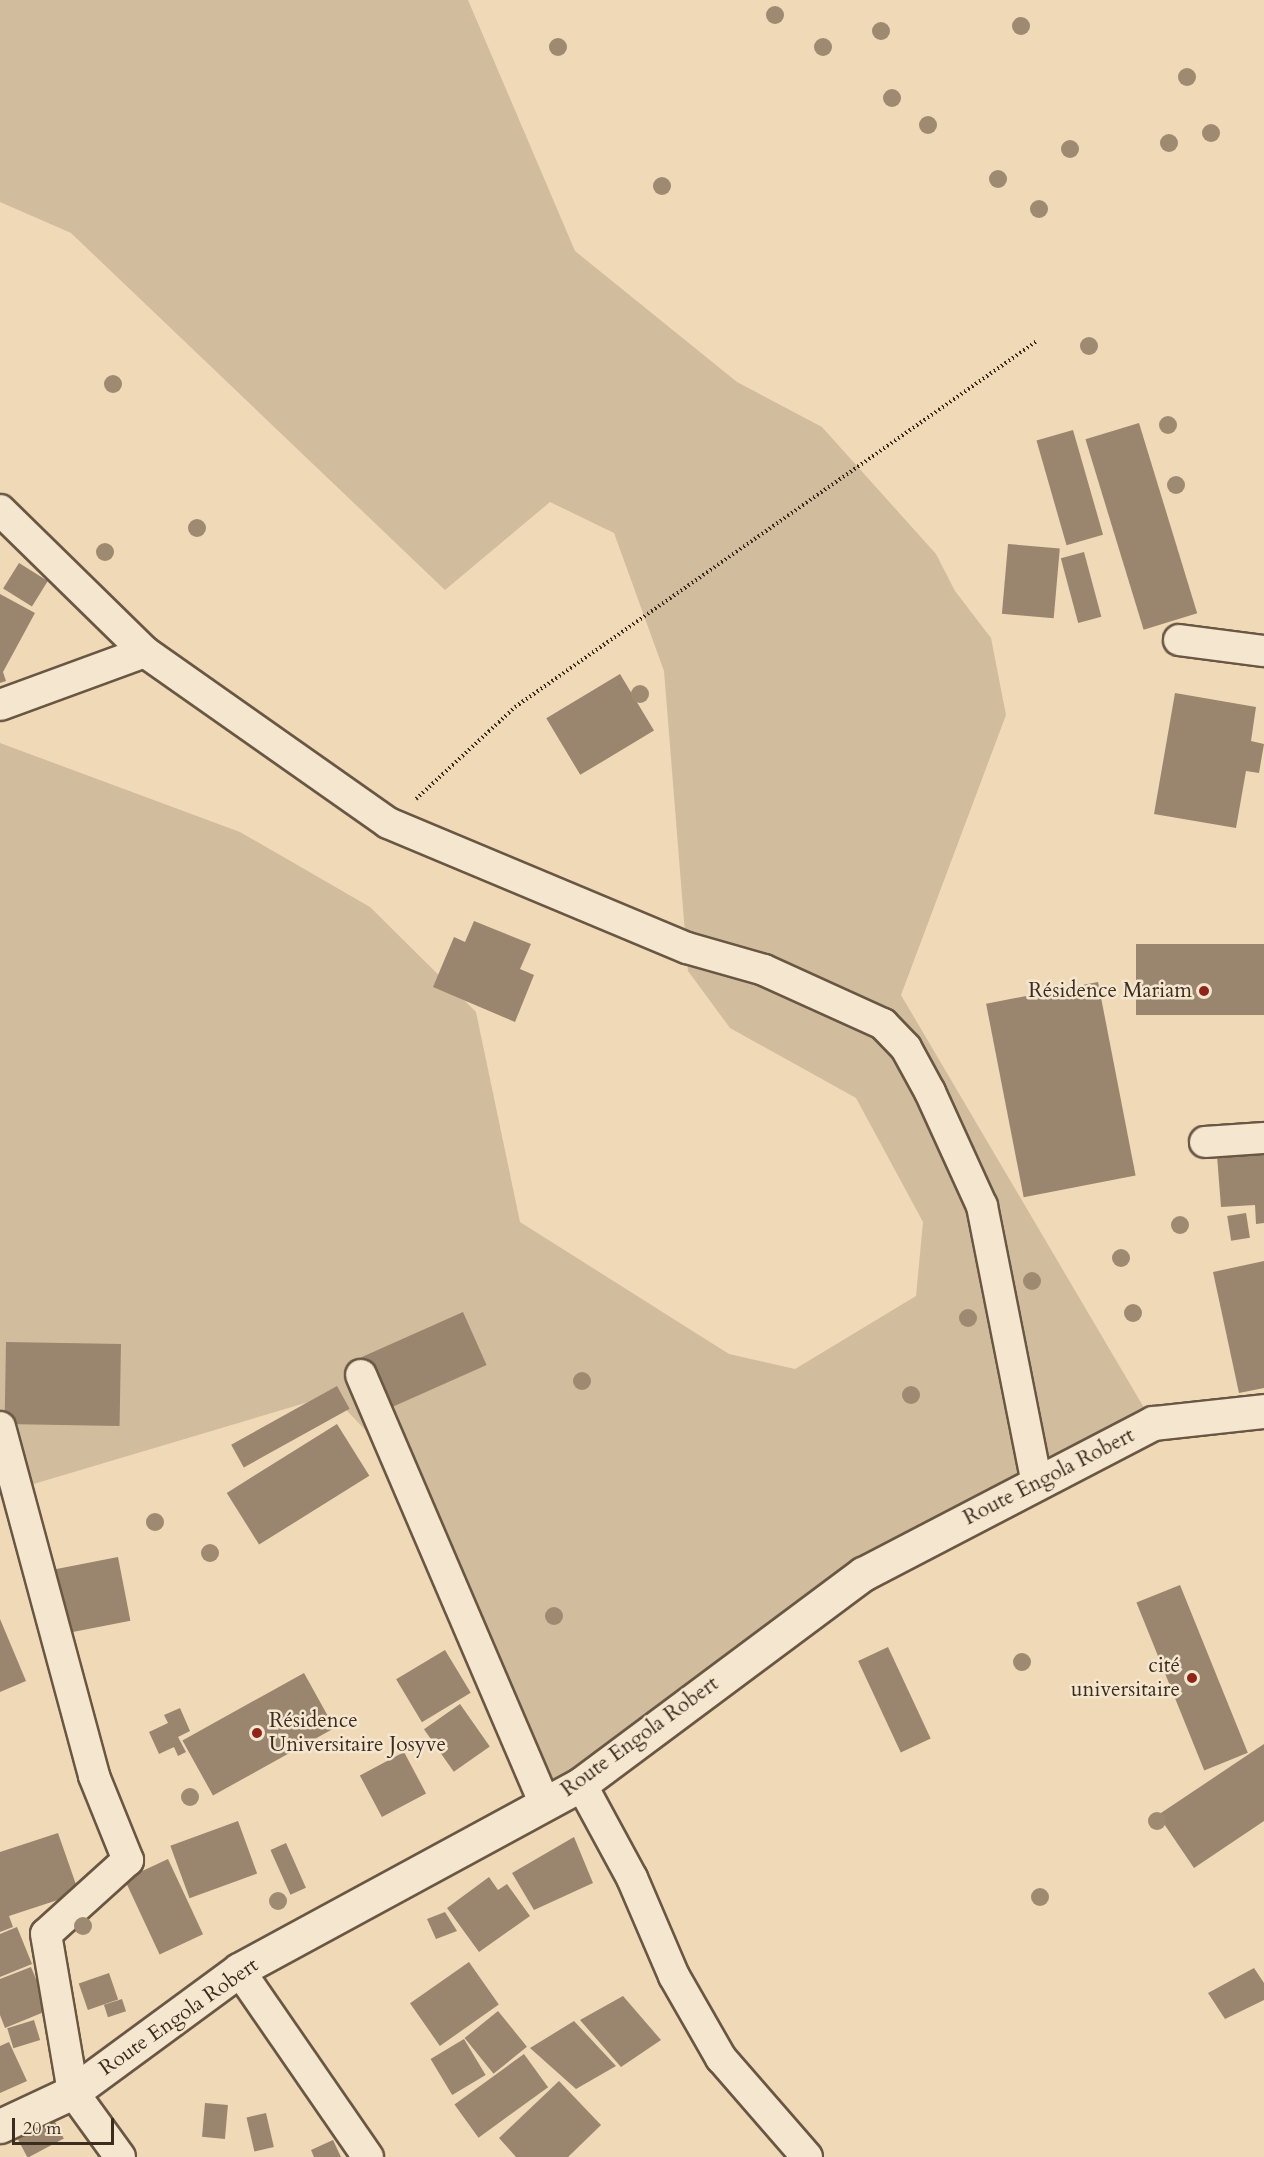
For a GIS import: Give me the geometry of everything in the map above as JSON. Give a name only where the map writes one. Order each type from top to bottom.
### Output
[{"type":"street","points":[[0,510],[145,652],[388,823],[687,948],[764,969],[883,1024],[906,1048],[930,1092],[982,1206],[1037,1483]]},
{"type":"street","points":[[1179,640],[1264,651]]},
{"type":"street","points":[[0,705],[145,652]]},
{"type":"street","points":[[1204,1142],[1264,1138]]},
{"type":"street","points":[[361,1375],[544,1804]]},
{"type":"street","name":"Route Engola Robert","points":[[0,2126],[73,2092],[239,1970],[580,1784],[863,1574],[1153,1423],[1264,1411]]},
{"type":"street","points":[[0,1427],[94,1776],[128,1860],[46,1934],[73,2092],[120,2157]]},
{"type":"street","points":[[580,1784],[632,1878],[674,1976],[721,2058],[807,2157]]},
{"type":"street","points":[[239,1970],[368,2157]]},
{"type":"path","points":[[388,823],[516,707],[1037,341]]},
{"type":"shaded area","points":[[0,0],[468,0],[575,251],[737,382],[822,427],[936,554],[955,591],[991,638],[1006,715],[901,995],[1153,1423],[863,1574],[546,1797],[410,1477],[332,1395],[0,1494],[0,743],[240,832],[370,907],[476,1012],[520,1222],[729,1354],[795,1369],[916,1296],[923,1222],[856,1098],[730,1028],[688,971],[664,671],[614,533],[550,502],[445,590],[71,233],[0,202]]},
{"type":"building","points":[[1139,423],[1197,613],[1144,630],[1085,439]]},
{"type":"building","points":[[1073,430],[1103,535],[1067,545],[1036,440]]},
{"type":"building","points":[[1008,544],[1060,549],[1054,618],[1002,614]]},
{"type":"building","points":[[1084,552],[1101,617],[1078,623],[1061,558]]},
{"type":"building","points":[[19,563],[48,581],[32,606],[3,588]]},
{"type":"building","points":[[0,594],[35,613],[3,672],[6,681],[0,683]]},
{"type":"building","points":[[620,674],[654,731],[580,775],[546,718]]},
{"type":"building","points":[[1175,693],[1256,707],[1251,741],[1264,744],[1259,773],[1246,771],[1236,828],[1154,814]]},
{"type":"building","points":[[474,921],[531,944],[520,969],[534,975],[515,1022],[433,987],[454,937],[465,942]]},
{"type":"building","name":"Résidence Mariam","points":[[1136,944],[1264,944],[1264,1015],[1136,1015]]},
{"type":"building","points":[[1098,982],[1136,1175],[1024,1197],[986,1004]]},
{"type":"building","points":[[1264,1153],[1264,1223],[1256,1224],[1255,1205],[1221,1207],[1217,1156]]},
{"type":"building","points":[[1246,1213],[1250,1238],[1231,1241],[1227,1216]]},
{"type":"building","points":[[1264,1261],[1264,1388],[1239,1393],[1213,1272]]},
{"type":"building","points":[[463,1312],[487,1365],[382,1412],[358,1359]]},
{"type":"building","points":[[6,1342],[121,1344],[120,1426],[5,1424]]},
{"type":"building","points":[[337,1386],[350,1409],[244,1467],[231,1445]]},
{"type":"building","points":[[337,1424],[369,1476],[259,1545],[227,1493]]},
{"type":"building","points":[[118,1557],[130,1621],[55,1635],[42,1572]]},
{"type":"building","name":"cité universitaire","points":[[1180,1585],[1248,1753],[1204,1770],[1136,1603]]},
{"type":"building","points":[[0,1619],[26,1681],[0,1692]]},
{"type":"building","points":[[888,1647],[931,1739],[901,1752],[858,1661]]},
{"type":"building","points":[[445,1650],[471,1693],[422,1722],[396,1679]]},
{"type":"building","name":"Résidence Universitaire Josyve","points":[[304,1673],[335,1728],[213,1795],[182,1740]]},
{"type":"building","points":[[460,1704],[490,1747],[454,1772],[424,1729]]},
{"type":"building","points":[[180,1708],[190,1731],[178,1737],[186,1752],[178,1756],[174,1747],[159,1754],[149,1732],[168,1723],[164,1715]]},
{"type":"building","points":[[1264,1744],[1264,1821],[1194,1868],[1158,1815]]},
{"type":"building","points":[[404,1752],[426,1793],[382,1817],[360,1775]]},
{"type":"building","points":[[238,1821],[257,1874],[189,1898],[170,1846]]},
{"type":"building","points":[[58,1833],[79,1893],[9,1916],[13,1927],[0,1932],[0,1852]]},
{"type":"building","points":[[574,1837],[593,1883],[534,1910],[512,1873]]},
{"type":"building","points":[[286,1843],[306,1888],[290,1895],[270,1850]]},
{"type":"building","points":[[168,1859],[203,1934],[160,1955],[124,1879]]},
{"type":"building","points":[[489,1877],[498,1890],[507,1884],[530,1916],[479,1952],[447,1908]]},
{"type":"building","points":[[445,1912],[457,1931],[436,1939],[427,1919]]},
{"type":"building","points":[[17,1927],[32,1964],[0,1977],[0,1934]]},
{"type":"building","points":[[469,1962],[499,2005],[440,2046],[410,2003]]},
{"type":"building","points":[[31,1967],[49,2010],[5,2028],[0,2015],[0,1979]]},
{"type":"building","points":[[1254,1968],[1264,1983],[1264,2000],[1225,2019],[1208,1993]]},
{"type":"building","points":[[109,1973],[118,1999],[88,2010],[79,1983]]},
{"type":"building","points":[[623,1996],[661,2040],[621,2067],[580,2020]]},
{"type":"building","points":[[122,1999],[126,2011],[108,2017],[104,2005]]},
{"type":"building","points":[[498,2011],[527,2047],[494,2074],[465,2038]]},
{"type":"building","points":[[34,2020],[40,2040],[13,2048],[7,2028]]},
{"type":"building","points":[[574,2021],[616,2066],[576,2089],[530,2048]]},
{"type":"building","points":[[464,2039],[486,2075],[452,2095],[431,2059]]},
{"type":"building","points":[[9,2042],[27,2081],[0,2093],[0,2046]]},
{"type":"building","points":[[524,2054],[548,2087],[479,2138],[454,2105]]},
{"type":"building","points":[[559,2081],[601,2125],[568,2157],[516,2157],[499,2138]]},
{"type":"building","points":[[205,2103],[228,2105],[225,2139],[202,2137]]},
{"type":"building","points":[[266,2113],[274,2147],[254,2152],[247,2117]]},
{"type":"building","points":[[54,2120],[64,2139],[29,2157],[18,2139]]},
{"type":"building","points":[[333,2140],[341,2157],[314,2157],[311,2150]]},
{"type":"place","name":"Résidence Mariam","points":[[1204,991]]},
{"type":"place","name":"cité universitaire","points":[[1192,1678]]},
{"type":"place","name":"Résidence Universitaire Josyve","points":[[257,1733]]}]
